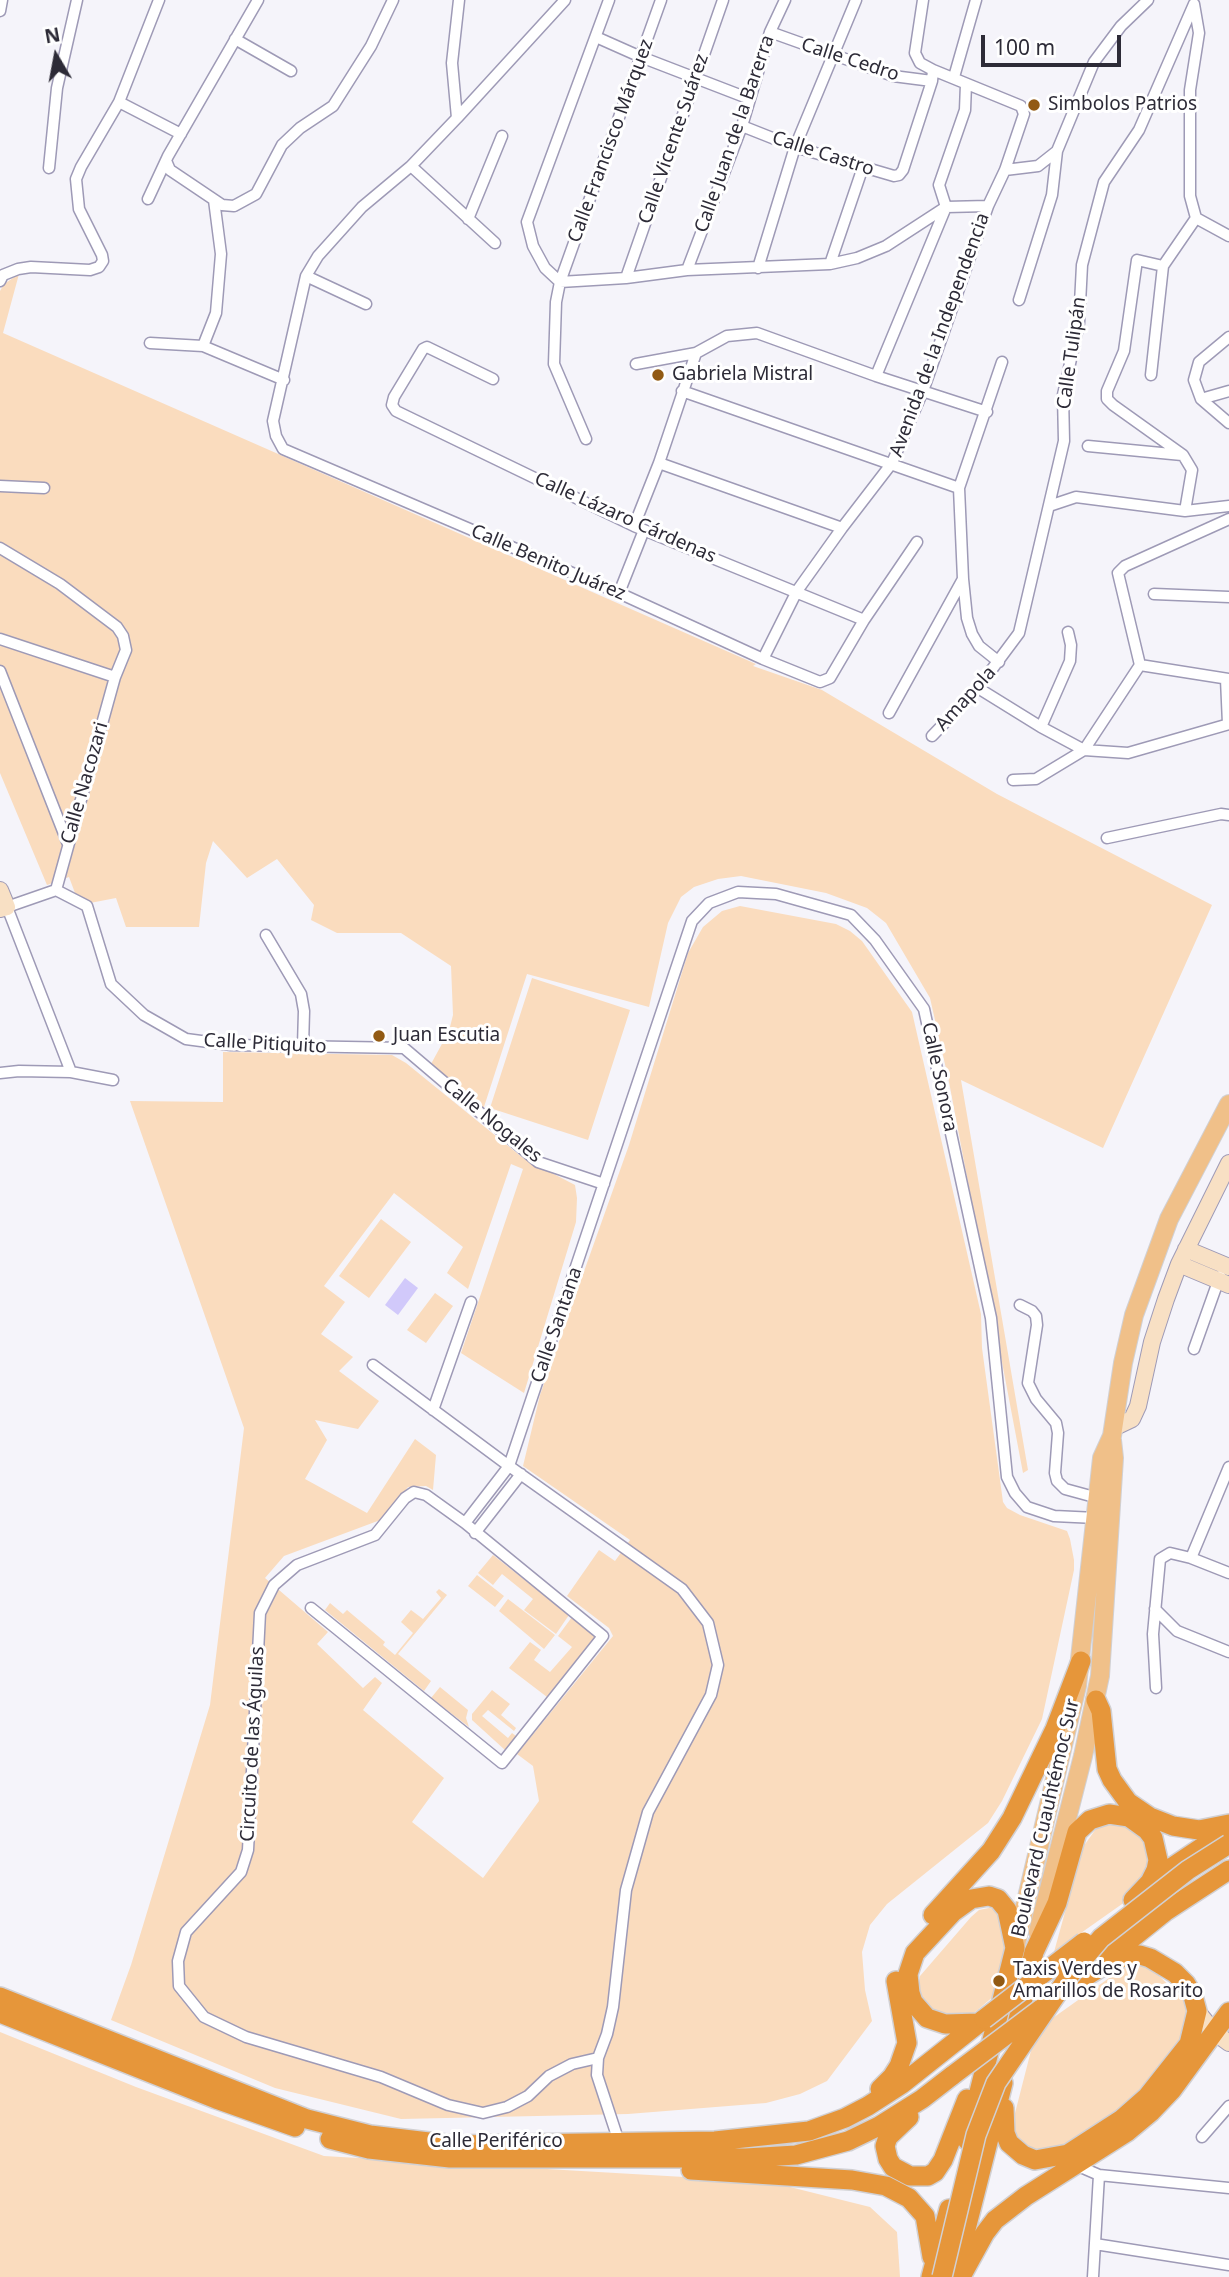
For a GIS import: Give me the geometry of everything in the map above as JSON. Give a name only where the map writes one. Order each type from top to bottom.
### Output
[{"type":"highway","points":[[854,2114],[892,2077],[907,2043],[896,1981],[898,1960],[910,1940],[976,1869],[1006,1827],[1045,1751],[1081,1661]]},
{"type":"highway","points":[[1096,1700],[1101,1712],[1107,1769],[1128,1801],[1150,1817],[1173,1826],[1199,1830],[1229,1824]]},
{"type":"highway","points":[[1024,1950],[1057,1903],[1077,1832],[1090,1820],[1109,1814],[1129,1816],[1153,1838],[1158,1860],[1156,1870],[1150,1882],[1133,1900]]},
{"type":"highway","points":[[1133,1900],[1171,1868],[1229,1833]]},
{"type":"highway","points":[[939,2276],[976,2135],[996,2083],[1069,1976],[1101,1938],[1188,1870],[1229,1843]]},
{"type":"highway","points":[[939,2276],[995,2113],[1019,2069],[1083,1974],[1117,1938],[1148,1912],[1229,1855]]},
{"type":"highway","points":[[1075,1983],[1166,1910],[1229,1870]]},
{"type":"highway","points":[[982,2021],[945,2024],[927,2018],[913,2002],[908,1983],[911,1962],[925,1942],[962,1904],[989,1896],[1003,1904],[1024,1950]]},
{"type":"highway","name":"Calle Periférico","points":[[0,1997],[295,2115],[370,2135],[454,2145],[715,2141],[809,2131],[854,2114],[902,2084],[1133,1900]]},
{"type":"highway","name":"Boulevard Cuauhtémoc Sur","points":[[959,2277],[964,2237],[1008,2063],[1024,1950]]},
{"type":"highway","name":"Boulevard Cuauhtémoc Sur","points":[[939,2276],[985,2072],[1024,1950]]},
{"type":"highway","points":[[959,2277],[995,2220],[1147,2098],[1192,2038],[1197,2011],[1186,1984],[1169,1969],[1140,1955],[1117,1959],[1075,1983]]},
{"type":"highway","name":"Calle Periférico","points":[[0,2012],[238,2107],[369,2149],[450,2158],[746,2158],[796,2155],[848,2141],[879,2126],[922,2099],[1075,1983]]},
{"type":"highway","points":[[1008,2063],[1003,2122],[1009,2143],[1023,2155],[1035,2160],[1072,2159],[1127,2132],[1151,2112],[1221,2037],[1229,2012]]},
{"type":"highway","points":[[922,2099],[909,2118],[888,2137],[885,2146],[893,2167],[918,2177],[936,2172],[965,2103],[985,2072]]},
{"type":"highway","points":[[603,2159],[645,2167],[852,2179],[886,2186],[909,2198],[925,2216],[939,2276]]},
{"type":"main road","name":"Boulevard Cuauhtémoc Sur","points":[[1024,1950],[1072,1716],[1081,1661],[1102,1458],[1112,1432],[1123,1363],[1146,1279],[1169,1219],[1229,1104]]},
{"type":"main road","name":"Boulevard Cuauhtémoc Sur","points":[[1024,1950],[1096,1700],[1104,1650],[1114,1458],[1112,1432]]},
{"type":"street","points":[[0,11],[2,0]]},
{"type":"street","points":[[49,168],[57,88],[76,0]]},
{"type":"street","points":[[0,281],[10,271],[31,267],[90,270],[99,267],[103,261],[79,209],[76,179],[119,102],[159,0]]},
{"type":"street","points":[[148,199],[181,134],[258,0]]},
{"type":"street","points":[[167,163],[170,170],[222,205],[234,206],[257,194],[282,145],[300,128],[332,106],[371,46],[393,0]]},
{"type":"street","points":[[457,118],[452,73],[459,0]]},
{"type":"street","points":[[150,343],[203,346],[284,380],[306,276],[318,256],[362,206],[411,166],[565,0]]},
{"type":"street","points":[[609,0],[527,222],[533,246],[545,268],[561,282],[626,278],[687,270],[830,264],[857,258],[886,246],[946,207],[988,206]]},
{"type":"street","name":"Calle Francisco Márquez","points":[[586,439],[555,364],[556,302],[661,0]]},
{"type":"street","name":"Calle Vicente Suárez","points":[[626,278],[723,0]]},
{"type":"street","name":"Calle Juan de la Barerra","points":[[687,270],[742,126],[770,32],[785,0]]},
{"type":"street","points":[[758,268],[795,147],[856,0]]},
{"type":"street","points":[[923,0],[915,53],[920,63],[933,76]]},
{"type":"street","points":[[954,77],[976,0]]},
{"type":"street","points":[[1018,299],[1052,195],[1057,151],[1094,62],[1121,26],[1148,0]]},
{"type":"street","points":[[1192,2],[1199,33],[1190,90],[1190,196],[1196,218],[1229,236]]},
{"type":"street","name":"Calle Tulipán","points":[[999,662],[1019,633],[1064,441],[1063,395],[1079,323],[1082,265],[1104,182],[1139,130],[1192,2]]},
{"type":"street","name":"Calle Cedro","points":[[770,32],[894,76],[954,77],[1021,106]]},
{"type":"street","points":[[596,37],[750,99]]},
{"type":"street","points":[[235,39],[291,71]]},
{"type":"street","name":"Calle Castro","points":[[742,126],[795,147],[894,176],[903,170],[933,76]]},
{"type":"street","points":[[876,376],[946,207],[939,185],[965,110],[966,84]]},
{"type":"street","points":[[119,102],[181,134]]},
{"type":"street","name":"Avenida de la Independencia","points":[[763,659],[797,591],[892,463],[923,391],[988,206],[1005,170],[1024,114],[1021,106]]},
{"type":"street","points":[[468,219],[502,136]]},
{"type":"street","points":[[1005,170],[1038,166],[1057,151]]},
{"type":"street","points":[[411,166],[495,243]]},
{"type":"street","points":[[830,264],[863,167]]},
{"type":"street","points":[[203,346],[216,313],[221,254],[214,200]]},
{"type":"street","points":[[1151,375],[1163,267],[1196,218]]},
{"type":"street","points":[[1163,267],[1137,260],[1124,351],[1107,391],[1107,398],[1183,455],[1192,470],[1185,511]]},
{"type":"street","points":[[306,276],[366,304]]},
{"type":"street","points":[[636,364],[696,353],[727,336],[757,333],[986,412]]},
{"type":"street","points":[[1229,337],[1199,362],[1194,380],[1201,399],[1229,422]]},
{"type":"street","name":"Calle Lázaro Cárdenas","points":[[493,379],[427,347],[423,349],[394,397],[393,405],[396,411],[639,528],[864,620]]},
{"type":"street","points":[[619,593],[696,353]]},
{"type":"street","points":[[999,662],[979,646],[967,618],[959,488],[1002,362]]},
{"type":"street","name":"Calle Benito Juárez","points":[[284,380],[273,421],[283,450],[619,593],[763,659],[820,682],[826,681],[864,620]]},
{"type":"street","points":[[682,391],[959,488]]},
{"type":"street","points":[[1201,399],[1229,391]]},
{"type":"street","points":[[1087,446],[1183,455]]},
{"type":"street","points":[[659,463],[842,528]]},
{"type":"street","points":[[0,486],[44,488]]},
{"type":"street","points":[[1049,506],[1076,497],[1185,511],[1229,506]]},
{"type":"street","points":[[1013,780],[1036,779],[1084,750],[1140,665],[1118,573],[1125,566],[1229,519]]},
{"type":"street","points":[[864,620],[918,542]]},
{"type":"street","name":"Calle Nacozari","points":[[0,548],[60,584],[117,627],[123,636],[126,650],[115,677],[56,890]]},
{"type":"street","points":[[889,713],[963,579]]},
{"type":"street","points":[[1154,594],[1229,597]]},
{"type":"street","points":[[1041,727],[1070,661],[1068,632]]},
{"type":"street","points":[[0,639],[115,677]]},
{"type":"street","name":"Amapola","points":[[932,736],[999,662]]},
{"type":"street","points":[[978,688],[1084,750],[1128,752],[1228,724],[1228,679],[1140,665]]},
{"type":"street","points":[[0,671],[68,844]]},
{"type":"street","points":[[1107,838],[1221,814],[1229,815]]},
{"type":"street","points":[[0,890],[3,908],[71,1072]]},
{"type":"street","points":[[3,908],[56,890]]},
{"type":"street","name":"Calle Pitiquito","points":[[56,890],[87,906],[111,984],[144,1014],[186,1039],[231,1045],[404,1048],[423,1065]]},
{"type":"street","name":"Calle Sonora","points":[[604,1184],[692,921],[709,903],[738,892],[776,894],[851,915],[875,940],[924,1009],[991,1318],[1007,1478],[1027,1507],[1054,1516],[1096,1518]]},
{"type":"street","points":[[266,935],[301,994],[304,1011],[303,1046]]},
{"type":"street","name":"Calle Nogales","points":[[423,1065],[538,1162],[604,1184]]},
{"type":"street","points":[[0,1073],[71,1072],[113,1080]]},
{"type":"street","points":[[1112,1432],[1132,1419],[1138,1406],[1152,1342],[1179,1264],[1229,1163]]},
{"type":"street","name":"Calle Santana","points":[[465,1523],[509,1466],[604,1184]]},
{"type":"street","points":[[1186,1249],[1227,1266],[1224,1283],[1194,1349]]},
{"type":"street","points":[[1179,1264],[1224,1283]]},
{"type":"street","points":[[433,1410],[471,1302]]},
{"type":"street","points":[[1020,1305],[1036,1316],[1028,1383],[1036,1399],[1056,1423],[1058,1433],[1055,1473],[1058,1481],[1065,1489],[1098,1498]]},
{"type":"street","points":[[373,1365],[521,1475],[682,1588],[708,1623],[718,1665],[711,1695],[648,1812],[626,1890],[613,2007],[598,2058],[597,2075],[620,2142]]},
{"type":"street","points":[[1191,1558],[1224,1490],[1229,1467]]},
{"type":"street","points":[[475,1533],[521,1475]]},
{"type":"street","name":"Circuito de las Águilas","points":[[465,1523],[426,1495],[414,1492],[405,1498],[375,1535],[297,1565],[274,1585],[260,1613],[248,1850],[242,1872],[186,1932],[178,1961],[179,1986],[204,2017],[246,2038],[381,2077],[448,2105],[483,2113],[507,2107],[528,2096],[549,2076],[572,2064],[598,2058]]},
{"type":"street","points":[[311,1608],[502,1763],[603,1636],[465,1523]]},
{"type":"street","points":[[1156,1688],[1153,1634],[1160,1559],[1170,1553],[1229,1573]]},
{"type":"street","points":[[1155,1609],[1177,1631],[1229,1652]]},
{"type":"street","points":[[1197,2011],[1221,2037]]},
{"type":"street","points":[[1192,2038],[1221,2037]]},
{"type":"street","points":[[1202,2137],[1229,2106]]},
{"type":"street","points":[[1072,2159],[1100,2175],[1229,2188]]},
{"type":"street","points":[[1093,2277],[1100,2175]]},
{"type":"street","points":[[1095,2244],[1229,2265]]},
{"type":"shaded area","points":[[19,274],[3,333],[756,664],[753,666],[822,690],[997,794],[1212,905],[1103,1148],[961,1080],[1028,1470],[1023,1473],[949,1082],[930,998],[886,923],[867,908],[826,893],[741,876],[718,879],[694,887],[681,897],[668,923],[649,1007],[527,974],[483,1110],[431,1064],[449,1031],[453,1015],[451,966],[401,933],[337,933],[311,920],[314,905],[277,859],[247,878],[213,841],[206,863],[199,927],[126,927],[116,898],[90,903],[75,893],[69,877],[47,885],[0,773],[0,291],[4,284]]},
{"type":"shaded area","points":[[740,906],[836,924],[850,931],[862,941],[912,1012],[981,1314],[982,1348],[1003,1502],[1007,1508],[1020,1515],[1067,1531],[1070,1539],[1074,1570],[1042,1719],[1002,1801],[988,1823],[887,1904],[870,1925],[862,1952],[865,1990],[872,2021],[827,2081],[800,2094],[766,2103],[628,2114],[401,2119],[275,2088],[111,2020],[131,1965],[210,1705],[244,1428],[130,1101],[223,1102],[223,1052],[392,1055],[406,1063],[523,1158],[575,1185],[576,1222],[524,1393],[461,1353],[523,1169],[511,1164],[468,1289],[447,1273],[463,1247],[394,1193],[324,1286],[345,1302],[321,1334],[353,1357],[339,1371],[379,1401],[358,1429],[315,1420],[327,1440],[305,1479],[367,1513],[415,1439],[436,1455],[433,1490],[426,1486],[408,1487],[383,1519],[284,1556],[265,1578],[328,1632],[317,1644],[363,1688],[375,1677],[382,1683],[363,1710],[444,1778],[412,1822],[483,1878],[539,1801],[533,1766],[517,1754],[613,1636],[609,1628],[567,1596],[599,1550],[615,1561],[630,1540],[523,1466],[540,1395],[629,1145],[688,953],[703,927],[722,911]]},
{"type":"shaded area","points":[[532,978],[630,1010],[588,1140],[490,1108]]},
{"type":"shaded area","points":[[381,1219],[411,1242],[369,1298],[339,1276]]},
{"type":"shaded area","points":[[405,1278],[418,1288],[398,1315],[385,1305]]},
{"type":"shaded area","points":[[435,1293],[453,1306],[426,1343],[407,1330]]},
{"type":"shaded area","points":[[493,1555],[569,1615],[556,1634],[524,1610],[533,1599],[502,1574],[493,1585],[478,1573]]},
{"type":"shaded area","points":[[477,1575],[504,1596],[495,1607],[468,1586]]},
{"type":"shaded area","points":[[439,1589],[447,1595],[398,1654],[431,1681],[424,1691],[325,1610],[330,1603],[343,1614],[347,1610],[385,1642],[383,1645],[395,1655],[413,1633],[401,1622],[411,1610],[423,1619],[441,1598],[436,1592]]},
{"type":"shaded area","points":[[508,1599],[555,1635],[544,1649],[499,1611]]},
{"type":"shaded area","points":[[572,1617],[596,1637],[547,1697],[509,1668],[530,1642],[541,1650],[534,1660],[550,1672],[572,1647],[558,1636]]},
{"type":"shaded area","points":[[440,1687],[468,1710],[466,1718],[469,1727],[431,1698]]},
{"type":"shaded area","points":[[492,1690],[510,1704],[501,1715],[516,1728],[514,1731],[488,1710],[482,1716],[508,1738],[512,1733],[516,1736],[505,1750],[472,1720],[472,1714]]},
{"type":"shaded area","points":[[1121,1821],[1150,1841],[1152,1863],[1132,1897],[1054,1952],[1083,1847],[1098,1826]]},
{"type":"shaded area","points":[[997,1909],[1008,1932],[995,1995],[974,2013],[955,2018],[931,2011],[922,2001],[919,1991],[920,1976],[971,1917],[979,1910]]},
{"type":"shaded area","points":[[1139,1965],[1154,1971],[1182,1998],[1190,2014],[1189,2032],[1153,2084],[1065,2151],[1036,2155],[1015,2141],[1013,2121],[1035,2035],[1043,2025],[1126,1966]]},
{"type":"shaded area","points":[[0,2032],[136,2087],[324,2156],[770,2182],[870,2207],[897,2232],[900,2277],[0,2277]]},
{"type":"place","name":"Simbolos Patrios","points":[[1034,105]]},
{"type":"place","name":"Gabriela Mistral","points":[[658,375]]},
{"type":"place","name":"Juan Escutia","points":[[379,1036]]},
{"type":"place","name":"Taxis Verdes y Amarillos de Rosarito","points":[[999,1981]]}]
